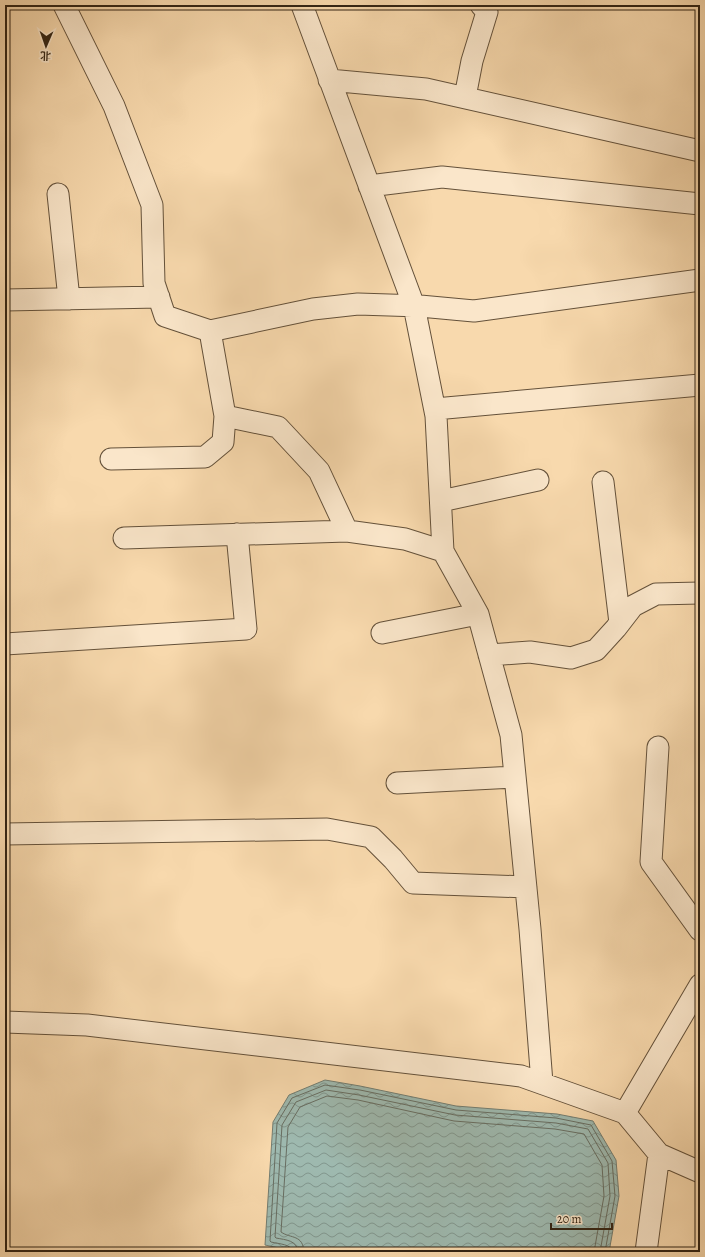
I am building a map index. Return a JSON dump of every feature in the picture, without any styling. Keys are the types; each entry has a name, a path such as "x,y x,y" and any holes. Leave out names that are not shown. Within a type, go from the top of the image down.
{"street":[{"path":"64,5 114,106 152,205 154,283 165,316 210,331 313,309 358,304 414,306 474,311 700,280"},
{"path":"302,5 414,306 436,416 443,551 478,614 510,735 526,888 542,1083"},
{"path":"464,97 472,61 487,12 481,5"},
{"path":"329,80 426,88 700,150"},
{"path":"369,186 442,177 700,204"},
{"path":"58,194 69,299"},
{"path":"5,300 159,297"},
{"path":"111,459 205,457 223,442 225,416 210,331"},
{"path":"435,409 700,385"},
{"path":"225,416 278,427 320,471 347,531"},
{"path":"441,501 538,480"},
{"path":"603,482 620,623"},
{"path":"124,538 347,531 405,539 443,551"},
{"path":"5,644 246,630 237,534"},
{"path":"489,654 530,652 571,658 596,650 633,606 656,594 700,593"},
{"path":"382,633 478,614"},
{"path":"658,747 651,862 700,930"},
{"path":"397,783 515,777"},
{"path":"5,834 327,829 371,837 413,882 526,888"},
{"path":"625,1113 700,984"},
{"path":"5,1022 87,1025 521,1076 625,1113 659,1154 700,1172"},
{"path":"646,1252 659,1154"}],"water":[{"path":"325,1080 456,1106 557,1114 593,1121 616,1160 619,1196 609,1252 298,1252 265,1245 273,1122 289,1095"}]}
